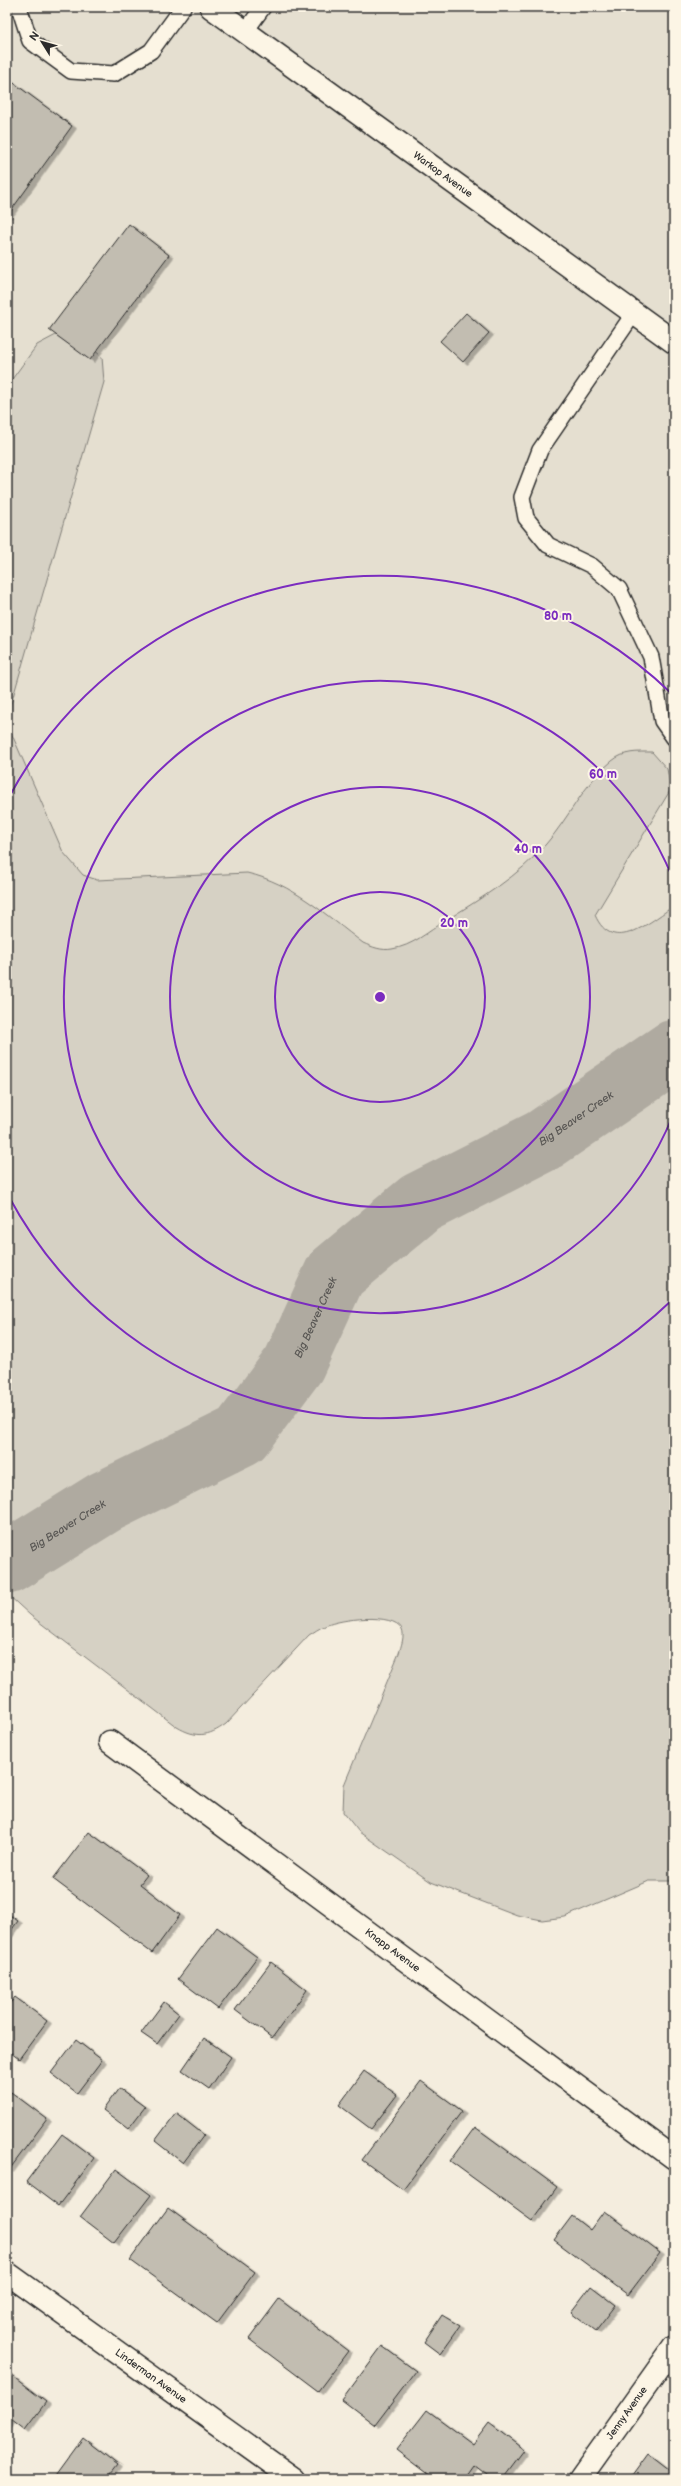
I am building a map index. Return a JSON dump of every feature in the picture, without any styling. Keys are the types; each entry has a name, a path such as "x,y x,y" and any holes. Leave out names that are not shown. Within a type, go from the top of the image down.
{"street":[{"name":"Warkop Avenue","path":"211,7 674,342"},
{"name":"Knapp Avenue","path":"110,1742 674,2158"},
{"name":"Linderman Avenue","path":"7,2273 294,2479"},
{"name":"Jenny Avenue","path":"580,2479 674,2347"}],"lane":[{"path":"19,7 30,41 71,71 114,74 151,51 183,7"},
{"path":"245,32 263,7"},
{"path":"634,313 540,450 522,497 526,518 548,545 592,566 619,589 651,657 662,721 674,738"}],"shaded area":[{"path":"7,7 674,7 674,916 7,1401 7,332 10,329 7,327"},
{"path":"56,335 78,335 102,357 104,382 11,704 10,730 63,852 83,875 97,880 247,873 279,884 294,892 322,911 363,943 381,949 392,949 406,945 420,938 485,895 523,867 546,844 593,780 612,761 621,755 652,752 667,769 671,789 595,915 603,927 611,933 621,934 632,932 643,927 674,906 674,1881 649,1881 565,1917 542,1920 517,1915 431,1882 359,1832 343,1812 344,1785 399,1653 403,1635 402,1629 397,1624 388,1620 366,1618 354,1619 332,1623 319,1629 309,1635 226,1724 208,1734 196,1734 184,1731 177,1727 30,1615 7,1594 7,386 37,345"}],"building":[{"path":"7,78 72,126 7,216"},
{"path":"129,224 169,255 90,360 49,330"},
{"path":"466,313 489,333 463,362 440,341"},
{"path":"89,1832 147,1875 140,1884 180,1915 152,1953 53,1879"},
{"path":"7,1913 18,1921 7,1936"},
{"path":"217,1927 257,1957 218,2009 178,1979"},
{"path":"271,1962 307,1990 272,2038 235,2010"},
{"path":"15,1997 47,2021 19,2059 7,2050 7,2007"},
{"path":"164,2002 179,2014 157,2044 141,2033"},
{"path":"204,2038 231,2057 209,2089 182,2070"},
{"path":"76,2040 102,2060 77,2093 51,2073"},
{"path":"364,2071 397,2095 371,2129 339,2105"},
{"path":"421,2081 462,2111 403,2190 362,2160"},
{"path":"119,2088 145,2107 128,2129 103,2110"},
{"path":"11,2092 47,2119 9,2170 7,2098"},
{"path":"176,2113 204,2135 183,2163 155,2141"},
{"path":"475,2127 557,2187 532,2221 450,2161"},
{"path":"62,2134 94,2158 58,2206 26,2182"},
{"path":"116,2169 151,2195 114,2243 80,2217"},
{"path":"168,2208 255,2272 217,2323 130,2260"},
{"path":"604,2211 660,2253 628,2295 554,2240 572,2216 590,2230"},
{"path":"591,2286 616,2305 596,2331 571,2312"},
{"path":"279,2299 348,2351 318,2391 249,2339"},
{"path":"442,2315 460,2326 440,2354 424,2342"},
{"path":"382,2346 416,2371 375,2425 342,2400"},
{"path":"7,2372 46,2402 25,2430 11,2419 7,2425"},
{"path":"427,2410 473,2444 489,2423 524,2450 502,2479 491,2479 473,2465 463,2479 434,2479 396,2450"},
{"path":"83,2438 118,2465 107,2479 53,2479"},
{"path":"648,2453 674,2473 674,2479 629,2479"}],"waterway":[{"name":"Big Beaver Creek","path":"7,1563 105,1502 241,1435 294,1364 335,1274 420,1203 544,1140 674,1051"}]}
